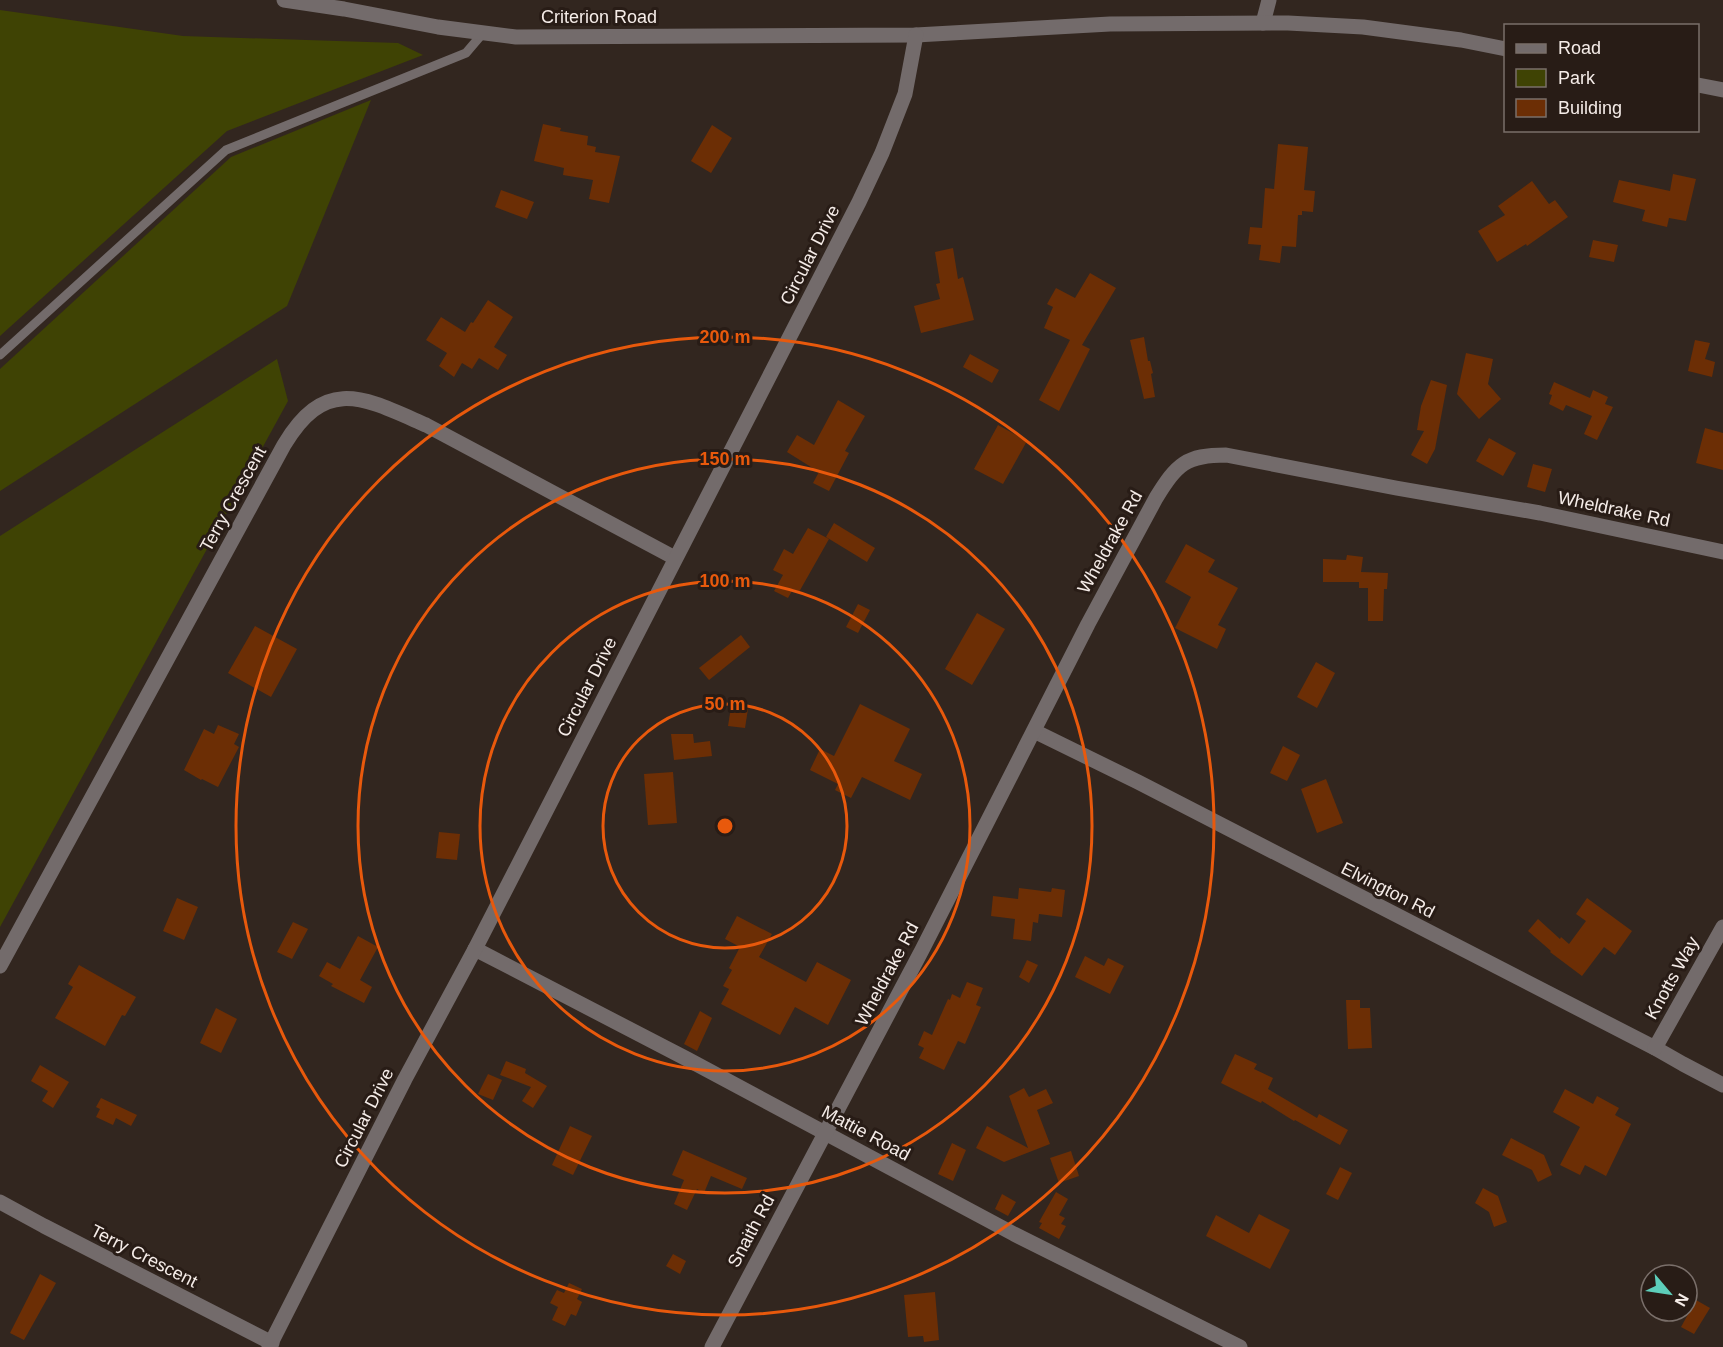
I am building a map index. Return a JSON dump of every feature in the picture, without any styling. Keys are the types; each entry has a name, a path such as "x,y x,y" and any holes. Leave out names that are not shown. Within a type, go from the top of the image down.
{"street":[{"name":"Criterion Road","path":"284,0 438,27 516,37 916,35 1110,24 1288,23 1363,27 1461,40 1504,49"},
{"path":"1263,23 1269,0"},
{"name":"Circular Drive","path":"271,1345 405,1079 475,949 859,202 882,153 905,94 916,35"},
{"path":"1699,85 1723,90"},
{"name":"Terry Crescent","path":"0,966 284,446 304,417 323,403 351,398 387,408 426,426 675,558"},
{"name":"Wheldrake Rd","path":"825,1133 922,950 1088,624 1156,498 1167,480 1189,459 1226,455 1540,513 1723,552"},
{"name":"Elvington Rd","path":"1034,731 1138,782 1723,1085"},
{"name":"Knotts Way","path":"1655,1048 1723,927"},
{"name":"Mattie Road","path":"475,949 687,1059 1014,1234 1240,1347"},
{"name":"Snaith Rd","path":"712,1347 825,1133"},
{"name":"Terry Crescent","path":"0,1202 271,1345"}],"lane":[{"path":"0,355 226,150 466,53 483,33"}],"green space":[{"path":"0,10 183,36 398,43 423,55 227,131 0,336"},
{"path":"371,100 287,306 0,491 0,369 231,157"},
{"path":"277,359 288,401 0,927 0,536"}],"building":[{"path":"543,124 561,128 560,131 588,136 587,145 596,147 595,152 620,156 609,203 589,199 593,180 563,175 564,168 534,161"},
{"path":"712,125 732,138 711,173 691,161"},
{"path":"1278,144 1308,147 1304,190 1315,191 1313,212 1302,211 1302,215 1298,215 1296,247 1282,246 1280,263 1259,260 1261,245 1248,244 1250,227 1262,228 1265,188 1274,189"},
{"path":"1673,174 1696,179 1686,221 1669,218 1667,227 1642,221 1645,210 1613,202 1619,180 1670,191"},
{"path":"1532,181 1549,204 1555,200 1568,217 1527,246 1526,244 1497,262 1478,231 1505,215 1498,206"},
{"path":"501,190 534,202 527,219 495,207"},
{"path":"1593,240 1618,245 1614,262 1589,257"},
{"path":"953,248 958,279 963,277 974,320 921,333 914,306 940,299 936,284 940,283 935,252"},
{"path":"1090,273 1116,288 1082,345 1090,349 1059,411 1039,400 1070,340 1044,328 1053,307 1047,304 1056,288 1075,298"},
{"path":"488,300 513,317 494,347 507,355 498,370 479,358 472,369 462,363 454,377 439,366 447,353 426,340 441,317 465,332"},
{"path":"1144,337 1148,361 1150,361 1153,373 1151,374 1155,397 1144,399 1130,340"},
{"path":"1695,340 1710,343 1705,359 1715,362 1712,377 1688,371"},
{"path":"1466,353 1493,359 1488,384 1501,399 1479,419 1457,394"},
{"path":"970,354 999,370 992,383 963,367"},
{"path":"1431,380 1447,385 1435,449 1427,464 1411,455 1424,431 1417,430 1421,406"},
{"path":"1554,382 1590,398 1593,390 1608,397 1605,404 1613,407 1597,440 1584,434 1592,416 1566,405 1563,411 1549,404 1552,395 1549,394"},
{"path":"838,400 865,416 845,451 849,453 829,491 813,483 819,472 787,452 797,435 814,445"},
{"path":"998,425 1027,441 1003,484 974,469"},
{"path":"1705,428 1723,433 1723,470 1696,463"},
{"path":"1489,438 1516,453 1503,476 1476,461"},
{"path":"1533,464 1552,469 1545,492 1527,487"},
{"path":"834,523 875,548 867,562 826,537"},
{"path":"808,528 829,539 799,592 793,589 788,598 774,591 783,575 773,570 784,549 793,554"},
{"path":"1186,544 1215,560 1208,572 1238,588 1218,625 1226,629 1217,649 1175,628 1191,597 1165,582"},
{"path":"1347,555 1363,557 1361,572 1388,573 1387,589 1384,589 1383,621 1368,621 1368,588 1359,588 1359,582 1323,582 1323,559 1346,560"},
{"path":"858,604 870,610 858,633 846,627"},
{"path":"977,613 1005,629 972,685 945,669"},
{"path":"255,626 297,649 271,697 228,673"},
{"path":"741,635 750,647 709,680 699,668"},
{"path":"1316,662 1335,673 1317,708 1297,697"},
{"path":"860,704 910,729 894,761 922,774 910,800 862,777 851,798 835,790 838,784 810,770 820,749 834,756"},
{"path":"731,707 748,709 745,728 728,726"},
{"path":"218,725 239,734 234,744 239,747 218,787 184,770 204,729 214,734"},
{"path":"671,734 693,734 694,743 710,741 712,756 674,760"},
{"path":"1283,746 1300,755 1287,781 1270,773"},
{"path":"673,772 677,823 648,825 644,774"},
{"path":"1326,779 1343,823 1317,833 1301,789"},
{"path":"439,832 460,834 457,860 436,858"},
{"path":"1019,888 1051,892 1052,888 1065,890 1062,917 1039,914 1038,923 1033,922 1031,941 1013,939 1015,919 991,916 993,896 1018,899"},
{"path":"177,898 198,907 184,940 163,931"},
{"path":"1587,898 1632,931 1615,955 1604,947 1582,976 1550,952 1528,931 1538,919 1569,944 1586,921 1576,914"},
{"path":"737,916 772,934 759,957 806,982 817,962 851,980 828,1025 795,1007 780,1035 721,1004 729,989 723,986 732,970 729,968 740,947 725,939"},
{"path":"293,922 308,929 292,959 277,952"},
{"path":"358,936 378,947 360,980 372,987 364,1003 331,986 333,984 319,976 327,962 340,969"},
{"path":"1085,956 1104,966 1108,958 1124,966 1110,994 1075,977"},
{"path":"1027,960 1038,965 1029,983 1019,977"},
{"path":"79,965 136,997 125,1016 122,1015 105,1046 55,1018 73,987 68,984"},
{"path":"967,982 983,988 976,1005 981,1007 965,1044 958,1041 944,1070 919,1058 924,1048 918,1045 924,1031 932,1035 948,999 950,1000 952,994 960,998"},
{"path":"1346,1000 1360,1000 1360,1008 1370,1008 1372,1048 1348,1049"},
{"path":"216,1008 237,1019 221,1053 200,1043"},
{"path":"700,1011 712,1018 697,1051 684,1044"},
{"path":"1235,1054 1257,1064 1254,1069 1273,1078 1268,1089 1317,1118 1319,1114 1348,1130 1340,1145 1262,1101 1261,1103 1221,1083"},
{"path":"506,1061 526,1069 525,1073 547,1086 533,1108 522,1101 531,1087 500,1075"},
{"path":"40,1065 69,1082 53,1108 42,1101 48,1091 31,1081"},
{"path":"488,1074 502,1080 493,1100 478,1094"},
{"path":"1024,1088 1029,1097 1046,1089 1053,1103 1037,1110 1050,1144 1004,1162 976,1148 987,1126 1028,1148 1009,1096"},
{"path":"1565,1089 1593,1104 1597,1096 1619,1108 1615,1115 1631,1124 1606,1176 1585,1165 1580,1175 1560,1165 1580,1127 1553,1112"},
{"path":"101,1098 137,1115 131,1126 116,1118 113,1125 96,1117 100,1109 96,1107"},
{"path":"570,1126 592,1136 573,1175 552,1165"},
{"path":"1511,1138 1544,1155 1552,1175 1538,1182 1532,1170 1502,1155"},
{"path":"952,1143 966,1150 953,1181 938,1174"},
{"path":"683,1150 747,1178 742,1189 711,1176 704,1193 697,1189 687,1210 674,1204 684,1180 672,1175"},
{"path":"1071,1151 1079,1176 1059,1183 1050,1158"},
{"path":"1340,1167 1352,1173 1338,1200 1326,1194"},
{"path":"1483,1188 1498,1196 1507,1222 1494,1227 1489,1212 1475,1203"},
{"path":"1056,1192 1068,1199 1059,1215 1065,1218 1061,1224 1066,1226 1059,1239 1039,1228 1042,1223 1039,1222"},
{"path":"1002,1194 1016,1202 1008,1216 995,1209"},
{"path":"1259,1214 1290,1230 1270,1269 1206,1236 1216,1215 1249,1233"},
{"path":"673,1254 686,1261 680,1274 666,1266"},
{"path":"40,1274 56,1283 24,1340 10,1333"},
{"path":"569,1283 582,1289 577,1299 582,1302 576,1316 571,1314 565,1326 552,1320 558,1307 550,1303 557,1290 564,1293"},
{"path":"935,1292 939,1340 924,1342 923,1336 908,1337 904,1295"},
{"path":"1699,1302 1710,1308 1694,1334 1681,1327 1683,1323 1699,1323"}]}
